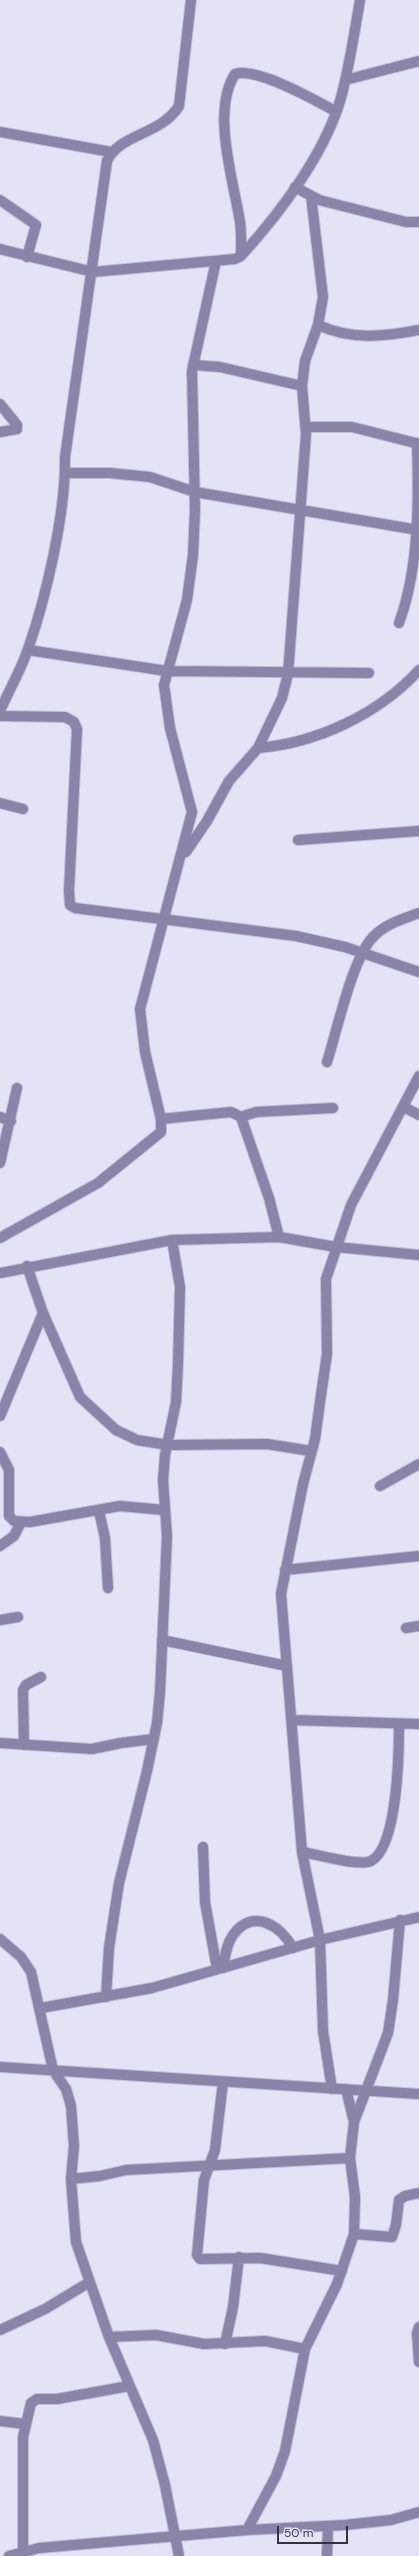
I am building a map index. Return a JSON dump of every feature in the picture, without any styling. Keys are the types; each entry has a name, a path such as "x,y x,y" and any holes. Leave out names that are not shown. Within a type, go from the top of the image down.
{"street":[{"path":"0,711 28,650 48,576 65,473 65,458 93,272 105,179 111,152 120,145 161,126 172,117 179,106 191,0"},
{"path":"0,249 93,272 216,261 241,256 295,187 323,140 335,111 345,80 360,0"},
{"path":"345,80 419,61"},
{"path":"241,256 240,217 225,130 225,101 235,74 240,72 268,80 297,91 335,111"},
{"path":"0,132 111,152"},
{"path":"295,187 319,200 406,222 419,222"},
{"path":"182,858 207,821 229,781 258,748 282,698 288,674 294,569 301,511 306,427 302,386 305,361 318,325 324,297 311,196"},
{"path":"0,200 36,226 26,256"},
{"path":"0,1238 98,1183 157,1137 161,1132 161,1119 144,1052 140,1009 164,918 182,858 192,812 165,702 164,685 187,600 193,555 195,492 193,365 216,261"},
{"path":"318,325 336,333 369,336 389,336 419,330"},
{"path":"193,365 220,367 302,386"},
{"path":"0,404 17,425 16,430 11,432 0,432"},
{"path":"306,427 352,427 418,444 418,530 413,579 408,604 399,623"},
{"path":"65,473 110,473 150,477 195,492 418,530"},
{"path":"28,650 167,671 288,674 369,673"},
{"path":"258,748 296,743 381,705 419,670"},
{"path":"0,716 65,717 74,722 77,729 70,904 83,910 164,918 296,936 361,952 419,972"},
{"path":"0,803 23,809"},
{"path":"298,840 419,831"},
{"path":"327,1062 361,952 374,936 385,927 419,913"},
{"path":"332,2089 323,2031 320,1940 302,1852 281,1594 311,1451 327,1354 326,1279 351,1205 419,1076"},
{"path":"0,1163 11,1121 17,1088"},
{"path":"404,1107 419,1114"},
{"path":"241,1117 256,1112 333,1108"},
{"path":"161,1119 232,1112 241,1117 269,1198 279,1237"},
{"path":"0,1117 11,1121"},
{"path":"0,1272 172,1240 279,1237 336,1247 419,1255"},
{"path":"106,1997 109,1948 119,1883 154,1739 160,1692 167,1536 163,1480 165,1455 176,1402 180,1287 172,1240"},
{"path":"27,1266 43,1313 80,1397 116,1430 136,1440 168,1445 267,1444 311,1451"},
{"path":"0,1416 43,1313"},
{"path":"0,1452 9,1470 9,1516 14,1521 21,1522 120,1506 164,1510"},
{"path":"380,1486 419,1464"},
{"path":"99,1510 105,1538 108,1588"},
{"path":"0,1546 14,1536 21,1522"},
{"path":"285,1570 419,1556"},
{"path":"0,1620 18,1617"},
{"path":"406,1628 419,1626"},
{"path":"162,1640 287,1666"},
{"path":"24,1744 23,1690 26,1685 41,1677"},
{"path":"292,1720 419,1724"},
{"path":"302,1852 360,1862 371,1861 383,1846 391,1820 396,1792 399,1724"},
{"path":"0,1743 92,1749 120,1743 154,1739"},
{"path":"203,1847 205,1902 220,1968"},
{"path":"41,2008 106,1997 220,1968 320,1940 400,1920 419,1917"},
{"path":"247,2530 276,2476 285,2451 305,2349 342,2271 354,2234 355,2197 350,2158 354,2122 369,2089 388,2033 393,2000 400,1920"},
{"path":"220,1968 228,1944 234,1934 252,1922 264,1921 275,1926 286,1934 293,1948"},
{"path":"0,1939 21,1957 30,1972 41,2008 54,2070 66,2089 71,2106 74,2146 70,2180 76,2242 88,2283 129,2386 153,2440 179,2556"},
{"path":"0,2068 54,2070 332,2089 369,2089 419,2094"},
{"path":"223,2082 215,2150 211,2165 204,2180 197,2255 200,2259 239,2257 260,2258 342,2271"},
{"path":"346,2088 354,2122"},
{"path":"70,2180 100,2176 126,2170 350,2158"},
{"path":"354,2234 392,2237 396,2225 399,2200 405,2196 419,2193"},
{"path":"225,2344 233,2307 239,2257"},
{"path":"0,2330 46,2309 88,2283"},
{"path":"419,2327 417,2333 419,2362"},
{"path":"109,2337 156,2335 204,2344 265,2341 305,2349"},
{"path":"23,2554 25,2424 31,2403 37,2399 57,2399 129,2386"},
{"path":"0,2421 25,2424"},
{"path":"9,2556 23,2554 39,2548 176,2538 247,2530 328,2526 391,2520 419,2512"},
{"path":"327,2556 328,2526"}]}
